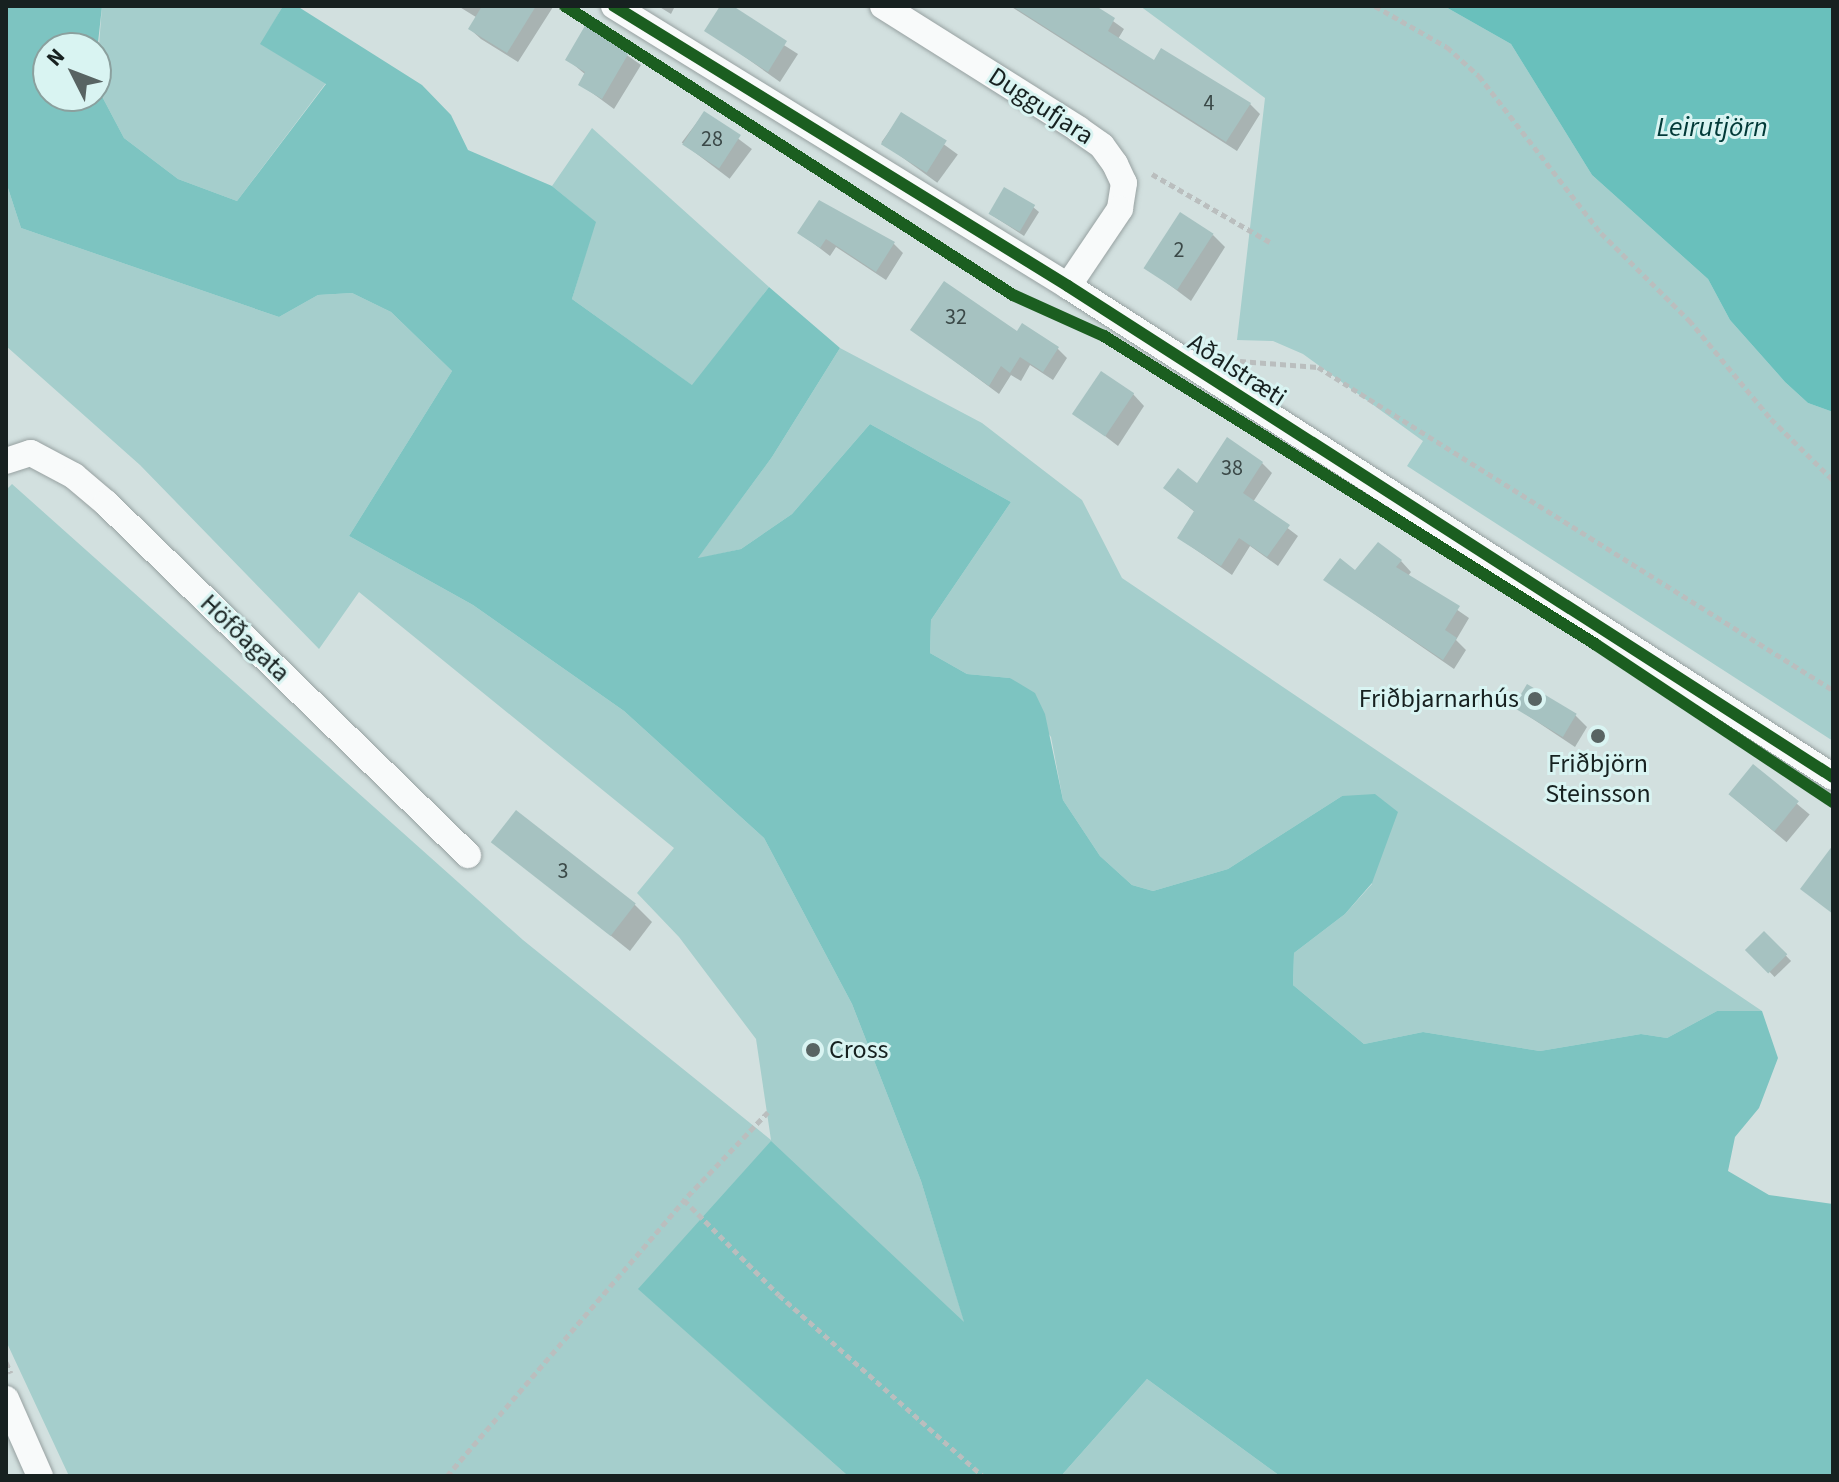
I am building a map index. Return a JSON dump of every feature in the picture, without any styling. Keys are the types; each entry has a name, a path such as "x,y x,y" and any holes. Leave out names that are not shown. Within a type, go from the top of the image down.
{"street":[{"name":"Aðalstræti","path":"614,6 1068,286 1833,777"},
{"name":"Duggufjara","path":"883,6 1102,146 1124,183 1120,209 1068,286"},
{"name":"Höfðagata","path":"6,461 31,453 74,476 106,503 468,855"},
{"path":"6,1399 40,1476"}],"path":[{"path":"1375,6 1447,47 1479,76 1601,233 1689,320 1771,419 1833,480"},
{"path":"1102,146 1270,242"},
{"path":"1224,353 1239,361 1318,367 1833,690"},
{"path":"447,1476 684,1200 768,1112"},
{"path":"684,1200 779,1295 983,1476"}],"shaded area":[{"path":"6,6 102,6 99,32 32,32 32,112 110,112 124,138 178,179 237,201 326,84 260,44 283,6 297,6 422,85 451,115 468,150 552,186 596,222 572,299 692,385 769,287 840,348 772,457 698,558 741,549 792,514 870,424 1011,502 931,620 930,653 967,674 1010,678 1035,693 1045,714 1063,800 1100,856 1132,885 1153,891 1228,869 1342,796 1375,794 1398,812 1372,883 1345,914 1294,953 1293,985 1364,1044 1423,1032 1540,1051 1641,1034 1667,1038 1717,1011 1762,1011 1778,1058 1759,1108 1735,1137 1728,1171 1769,1195 1833,1204 1833,1476 1280,1476 1147,1379 1061,1476 848,1476 638,1289 771,1141 964,1322 921,1181 852,1004 764,838 624,711 473,605 349,536 452,371 391,312 352,293 318,295 279,317 21,228 6,182"},
{"path":"102,6 283,6 261,44 326,83 237,201 178,179 124,138 110,112 112,32 100,32"},
{"path":"1140,6 1444,6 1511,44 1592,175 1708,279 1730,320 1785,382 1808,403 1833,412 1833,741 1407,466 1423,441 1303,354 1273,341 1237,340 1265,98"},
{"path":"592,128 769,287 693,386 572,299 595,222 552,186"},
{"path":"6,182 21,228 279,317 318,295 352,293 391,312 452,371 349,536 473,605 624,711 764,838 852,1004 921,1181 965,1324 639,1289 848,1476 69,1476 6,1341 6,490 12,484 523,940 771,1140 756,1039 679,937 637,893 674,848 359,592 319,649 140,465 6,346"},
{"path":"840,348 982,423 1082,500 1122,578 1762,1011 1717,1011 1667,1038 1641,1034 1540,1051 1423,1032 1364,1044 1293,985 1294,953 1345,914 1372,884 1342,796 1228,869 1153,891 1132,885 1100,856 1063,800 1051,737 1010,678 967,674 930,653 931,620 1011,502 870,424 792,514 741,549 697,559 772,457"},
{"path":"1147,1379 1280,1476 1061,1476"}],"water":[{"name":"Leirutjörn","path":"1444,6 1833,6 1833,412 1808,403 1785,382 1730,320 1708,279 1592,175 1511,44"}],"building":[{"path":"482,6 536,6 507,53 468,29"},
{"path":"720,6 733,6 787,41 768,72 704,31"},
{"path":"1012,6 1096,6 1115,18 1108,31 1154,60 1161,48 1251,103 1226,142"},
{"path":"586,24 630,51 602,99 578,85 585,72 565,60"},
{"path":"704,111 741,135 719,169 682,145"},
{"path":"901,112 947,141 927,173 881,144"},
{"path":"1004,187 1035,205 1020,232 988,214"},
{"path":"819,200 895,242 876,272 826,239 820,248 797,233"},
{"path":"1180,212 1214,234 1177,290 1144,268"},
{"path":"944,281 1017,331 1022,323 1059,347 1043,372 1020,357 1010,373 1001,366 989,386 910,330"},
{"path":"1101,371 1134,393 1105,436 1072,414"},
{"path":"1227,437 1263,462 1243,493 1290,525 1267,557 1239,538 1221,566 1177,538 1194,511 1163,488 1178,468 1197,483"},
{"path":"1378,542 1402,560 1396,567 1460,606 1445,630 1457,638 1443,660 1323,580 1340,558 1355,570"},
{"name":"Friðbjarnarhús","path":"1527,684 1577,714 1563,737 1513,707"},
{"path":"1753,764 1799,801 1774,831 1728,794"},
{"path":"516,810 636,904 611,936 491,842"},
{"path":"1833,845 1833,914 1800,889"},
{"path":"1764,931 1787,954 1768,973 1745,950"}],"cycle path":[{"path":"565,6 1013,295 1104,336 1595,644 1833,802"},
{"path":"614,6 1068,286 1833,777"}],"place":[{"name":"Friðbjarnarhús","path":"1535,699"},
{"name":"Friðbjörn Steinsson","path":"1598,736"},
{"name":"Cross","path":"813,1050"}]}
